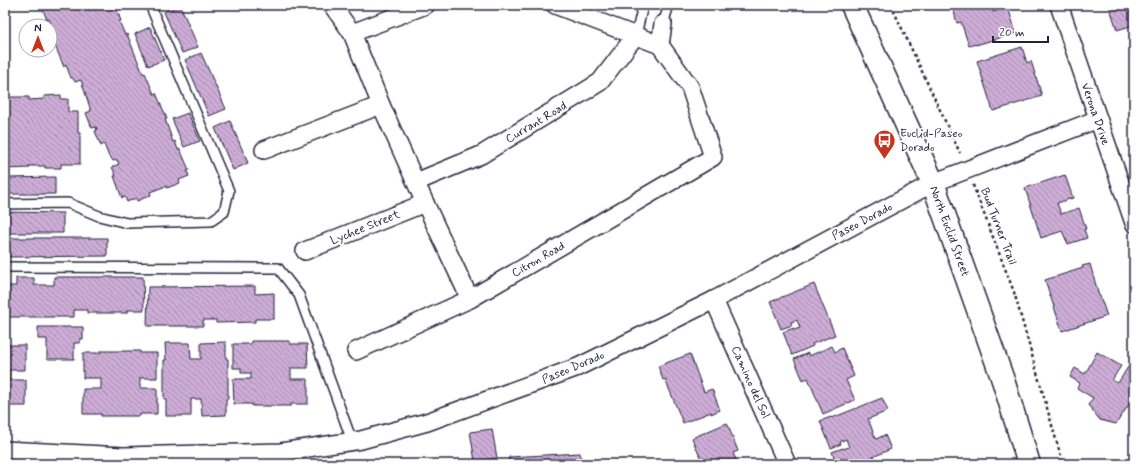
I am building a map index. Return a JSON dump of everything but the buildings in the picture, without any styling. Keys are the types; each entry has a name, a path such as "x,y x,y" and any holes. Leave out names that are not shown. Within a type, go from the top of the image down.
{"main road":[{"name":"North Euclid Street","path":"852,5 933,184 1003,380 1029,464"}],"street":[{"path":"332,5 352,33 381,105 470,299"},
{"path":"352,33 426,5"},
{"path":"556,5 660,44 663,24"},
{"name":"Verona Drive","path":"1059,5 1134,223"},
{"name":"Currant Road","path":"416,182 481,155 600,82 636,35"},
{"name":"Citron Road","path":"356,350 470,299 713,157 690,87 660,44"},
{"path":"264,150 381,105"},
{"name":"Paseo Dorado","path":"5,450 124,456 281,452 352,441 427,422 578,367 714,300 933,184 967,169 1098,119"},
{"name":"Lychee Street","path":"305,251 425,203"},
{"name":"Camino del Sol","path":"714,300 787,464"}],"lane":[{"path":"5,204 68,203 99,216 127,223 211,221 224,212 229,191 150,5"},
{"path":"636,35 643,5"},
{"path":"663,24 669,5"},
{"path":"5,267 278,268 299,295 352,441"}],"path":[{"name":"Bud Turner Trail","path":"891,5 967,169 1014,292 1063,464"}],"place":[{"name":"Euclid-Paseo Dorado","path":"885,160"}]}
